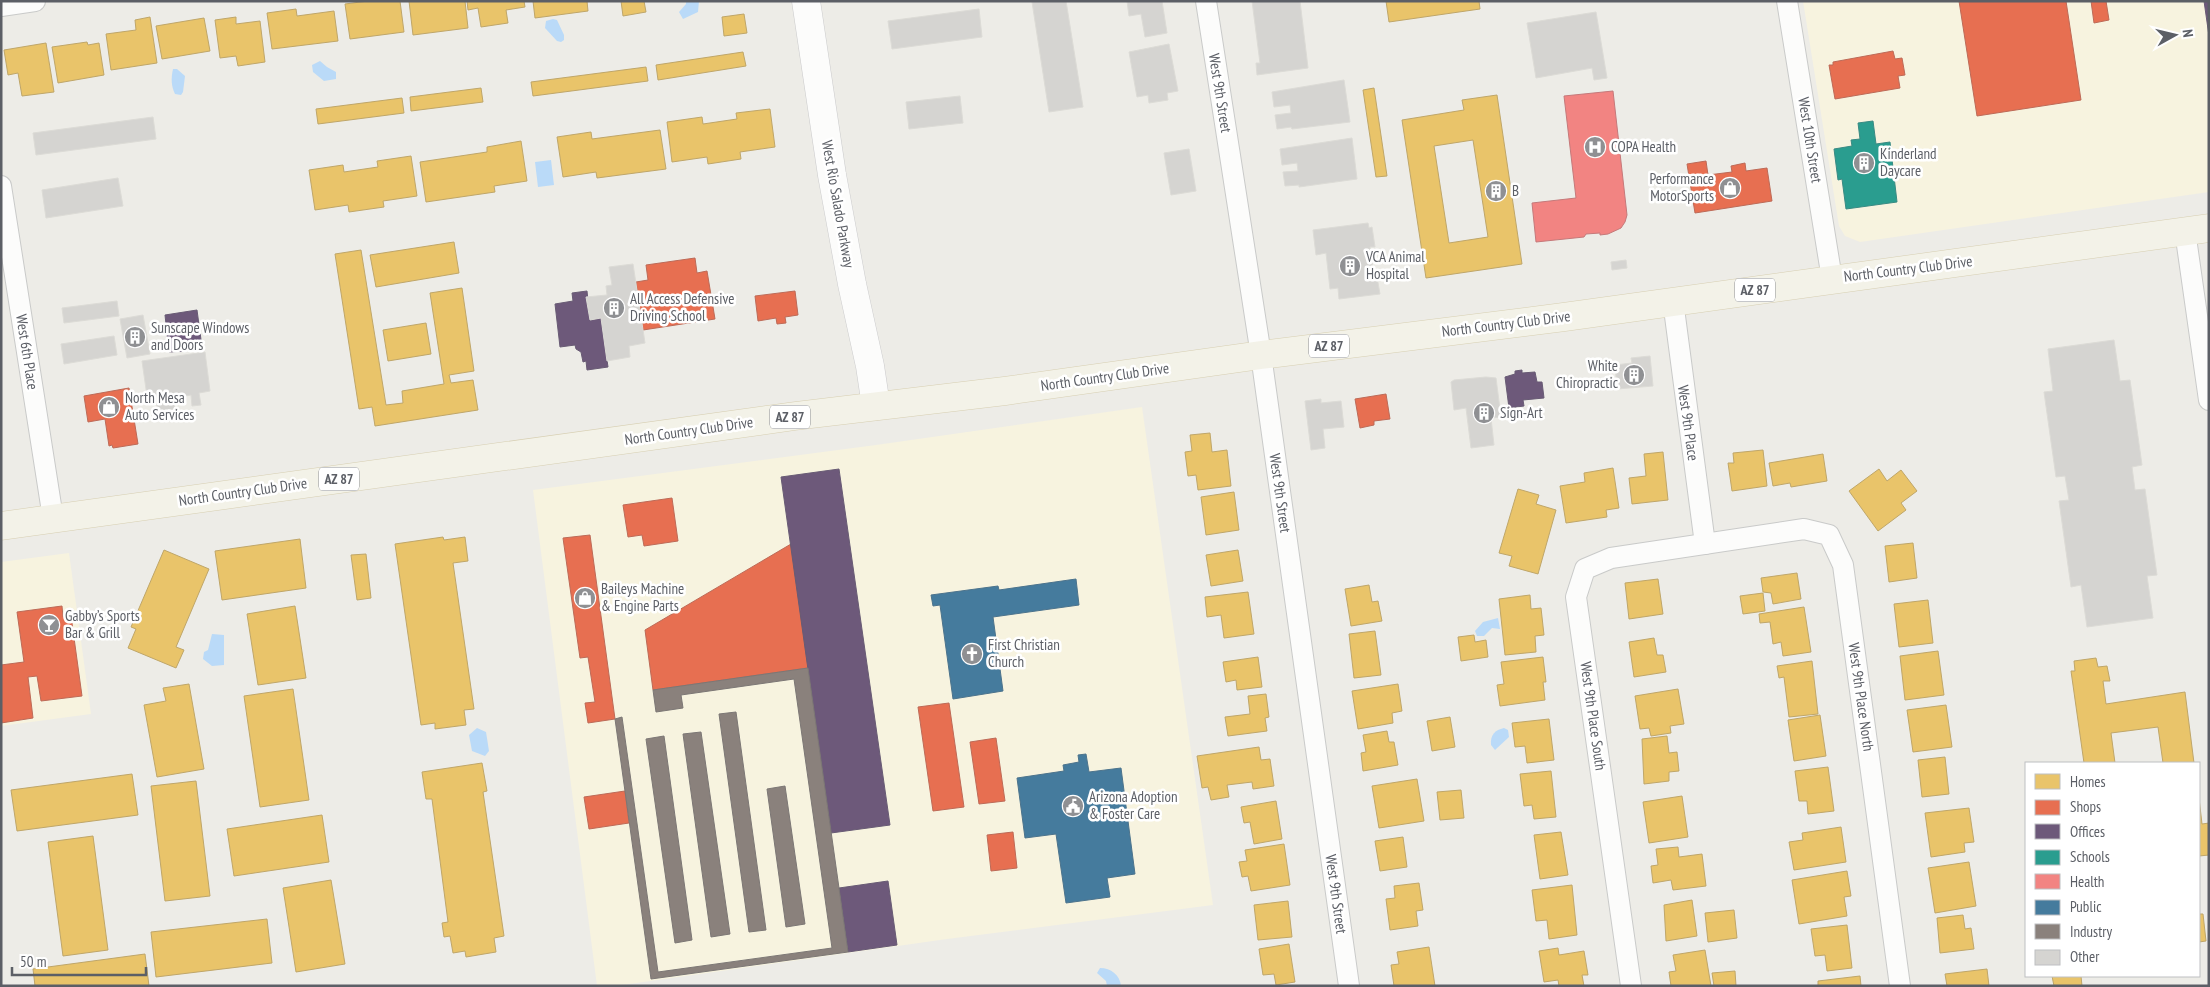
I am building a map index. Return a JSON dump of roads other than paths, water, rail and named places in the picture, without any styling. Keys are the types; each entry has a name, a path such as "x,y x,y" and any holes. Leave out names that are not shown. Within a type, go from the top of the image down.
{"main road":[{"name":"West Rio Salado Parkway","path":"806,1 832,175 852,284 870,366 876,406"},
{"name":"North Country Club Drive","path":"1,526 876,406 1005,391 2197,230"}],"street":[{"path":"1,6 36,1"},
{"name":"West 9th Street","path":"1206,1 1262,355 1349,986"},
{"name":"West 10th Street","path":"1787,1 1832,279"},
{"name":"West 6th Place","path":"1,186 53,518"},
{"path":"2197,230 2209,400"},
{"name":"West 9th Place","path":"1673,301 1705,544"},
{"name":"West 9th Place North","path":"1705,544 1804,529 1829,535 1843,565 1900,986"},
{"name":"West 9th Place South","path":"1631,986 1576,597 1585,569 1611,558 1705,544"}],"water":[{"path":"686,1 699,1 698,12 683,19 679,12 686,4"},
{"path":"557,20 564,35 564,40 561,42 557,41 545,28 546,21"},
{"path":"320,61 336,72 336,79 324,81 313,72 312,65"},
{"path":"173,69 177,69 185,76 181,95 175,94 173,88"},
{"path":"551,160 554,185 538,187 535,162"},
{"path":"1498,618 1500,629 1492,628 1484,636 1477,636 1475,631 1483,622"},
{"path":"212,634 224,635 224,665 212,666 203,659 204,652 208,650"},
{"path":"477,728 486,732 489,751 485,756 472,751 469,735"},
{"path":"1504,728 1508,730 1509,737 1495,750 1491,745 1492,736 1498,730"},
{"path":"1100,968 1108,969 1114,973 1119,979 1121,986 1107,986 1106,981 1097,973"}],"place":[{"name":"COPA Health","path":"1595,147"},
{"name":"Kinderland Daycare","path":"1864,163"},
{"name":"Performance MotorSports","path":"1730,188"},
{"name":"B","path":"1496,191"},
{"name":"VCA Animal Hospital","path":"1350,266"},
{"name":"All Access Defensive Driving School","path":"614,308"},
{"name":"Sunscape Windows and Doors","path":"135,337"},
{"name":"White Chiropractic","path":"1634,375"},
{"name":"North Mesa Auto Services","path":"109,407"},
{"name":"Sign-Art","path":"1484,413"},
{"name":"Baileys Machine & Engine Parts","path":"585,598"},
{"name":"Gabby’s Sports Bar & Grill","path":"49,625"},
{"name":"First Christian Church","path":"972,654"},
{"name":"Arizona Adoption & Foster Care","path":"1073,806"}]}
